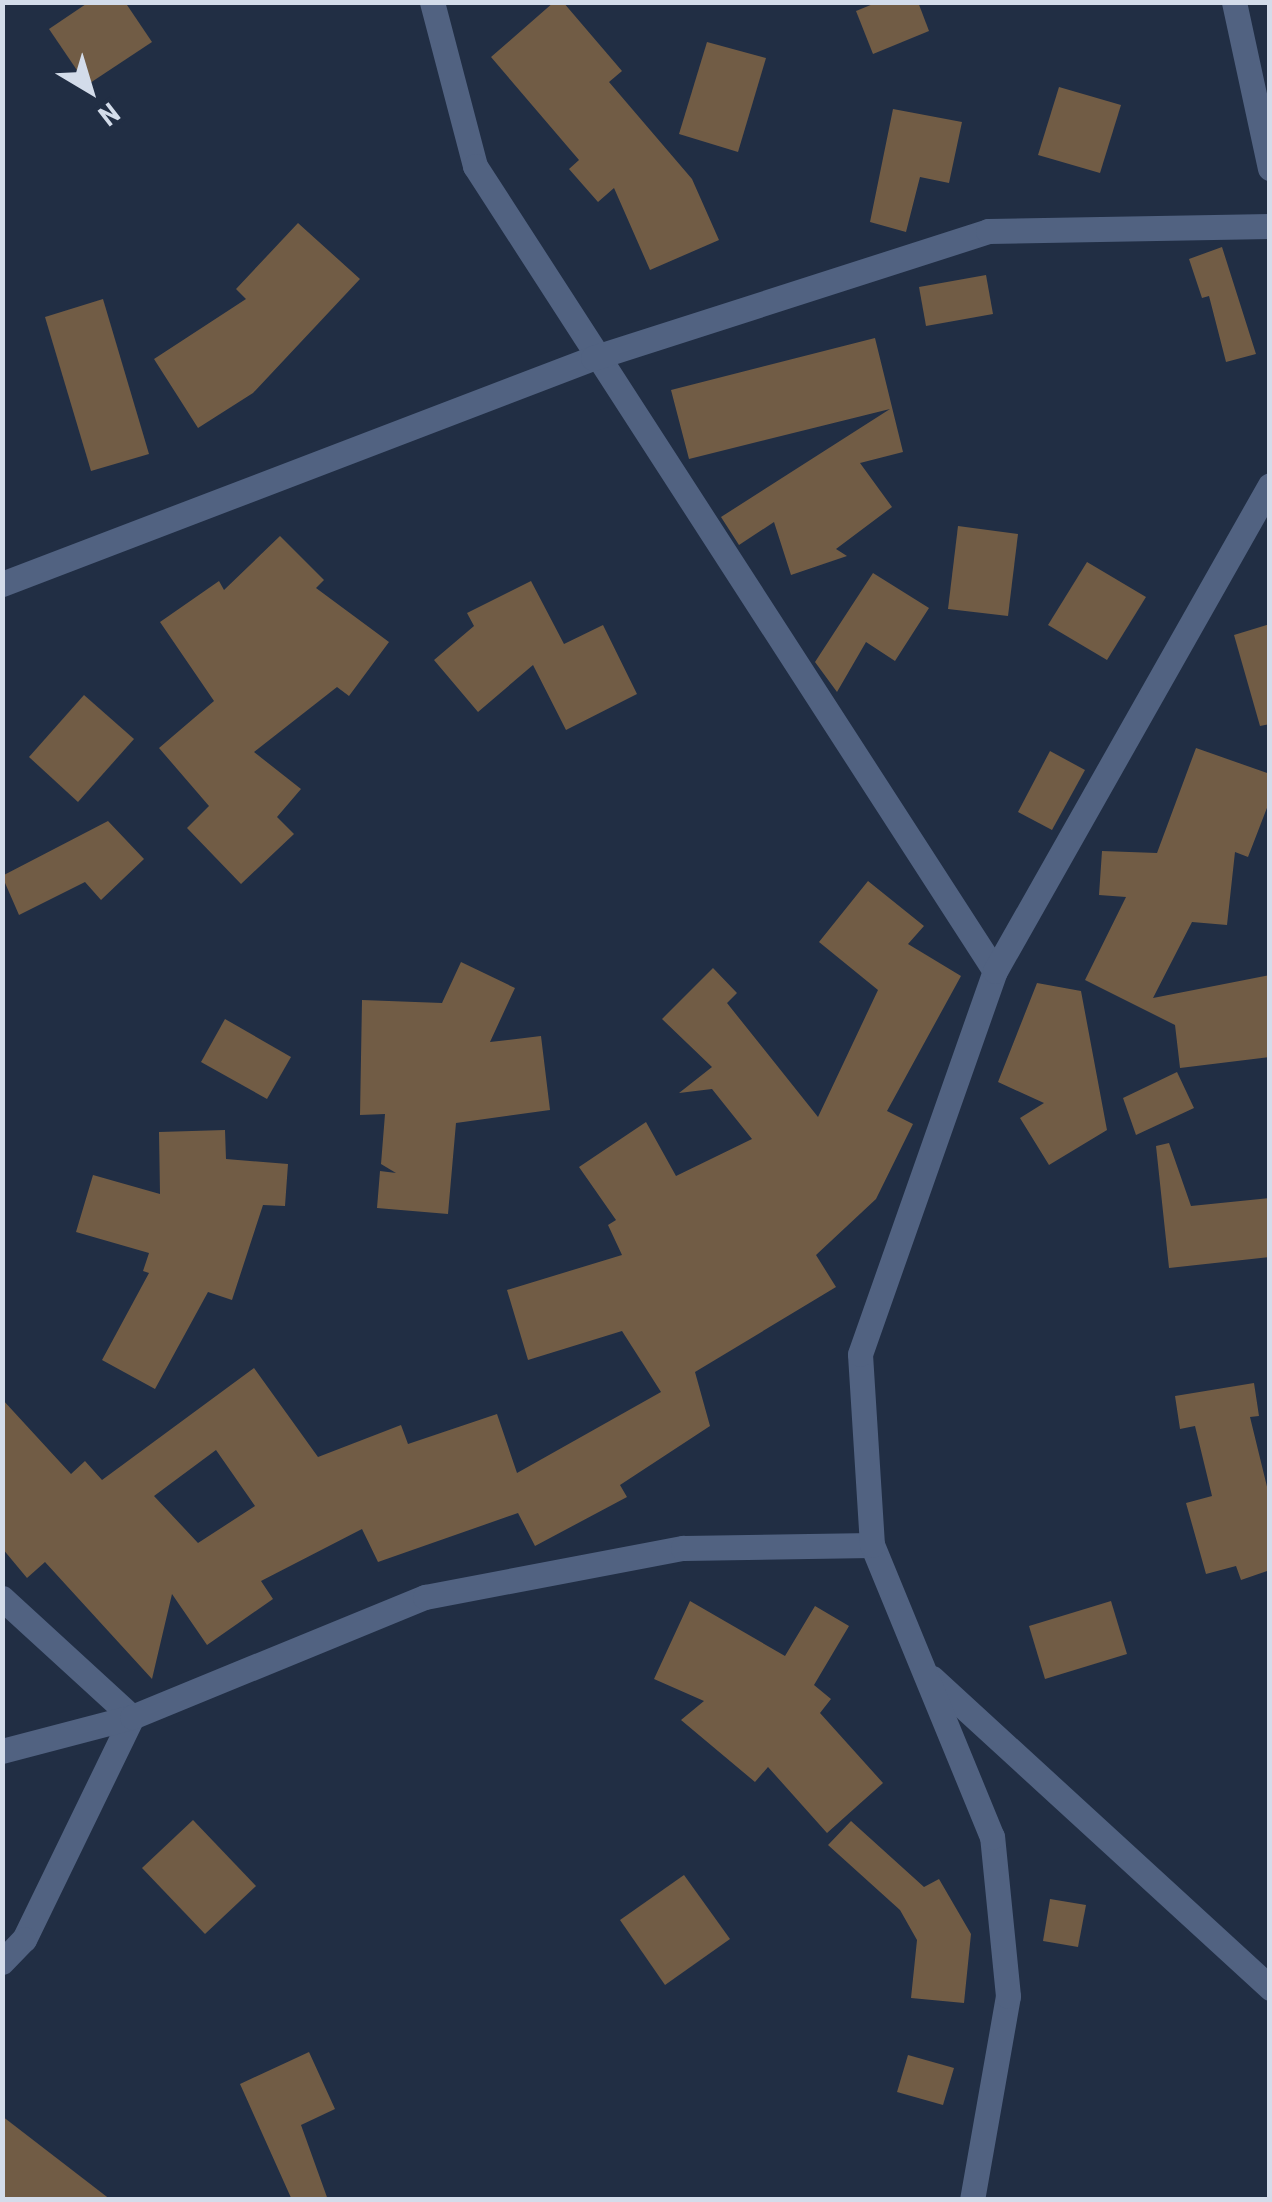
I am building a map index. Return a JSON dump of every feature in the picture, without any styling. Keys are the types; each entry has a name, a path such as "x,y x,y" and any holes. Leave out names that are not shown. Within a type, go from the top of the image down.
{"street":[{"path":"432,2 475,166 593,358 995,971"},
{"path":"1234,2 1270,168"},
{"path":"2,584 593,358 988,230 1270,226"},
{"path":"972,2200 1006,1976 992,1837 872,1545 860,1354 995,971 1270,485"},
{"path":"2,1751 132,1717 425,1598 683,1548 872,1545"},
{"path":"2,1598 132,1717"},
{"path":"924,1671 1270,1988"},
{"path":"2,1962 24,1939 132,1717"}],"building":[{"path":"89,2 125,2 152,42 87,85 49,29"},
{"path":"554,2 563,2 622,71 609,82 692,179 719,240 650,270 614,188 598,202 569,169 579,160 491,57"},
{"path":"878,2 918,2 929,31 873,54 856,11"},
{"path":"707,42 766,58 738,152 679,134"},
{"path":"1059,87 1121,105 1100,173 1038,155"},
{"path":"893,109 962,122 949,183 920,177 906,232 870,222"},
{"path":"298,223 360,279 253,393 198,428 154,359 246,299 236,289"},
{"path":"1222,247 1256,354 1226,362 1209,296 1202,298 1189,259"},
{"path":"986,275 993,314 926,326 919,287"},
{"path":"103,299 149,454 91,471 45,317"},
{"path":"875,338 903,452 860,463 892,507 836,549 847,556 791,575 774,522 739,545 721,517 890,409 689,459 671,390"},
{"path":"958,526 1018,534 1008,616 948,609"},
{"path":"280,536 324,580 316,588 389,642 349,696 337,687 254,752 301,789 277,817 294,834 241,884 187,828 209,806 159,748 214,701 160,622 219,581 224,590"},
{"path":"1087,562 1146,597 1107,660 1048,625"},
{"path":"873,573 929,608 895,661 866,642 837,692 815,662"},
{"path":"531,581 564,644 603,625 637,694 566,730 533,665 478,712 434,660 474,626 467,613"},
{"path":"1270,624 1270,724 1260,726 1234,635"},
{"path":"84,695 134,739 78,802 29,757"},
{"path":"1196,748 1270,774 1270,800 1248,857 1235,852 1227,925 1192,922 1153,998 1270,975 1270,1057 1180,1068 1175,1025 1085,980 1126,897 1099,895 1102,851 1157,853"},
{"path":"1050,751 1085,770 1052,830 1018,812"},
{"path":"108,821 144,859 101,900 85,882 19,915 2,876"},
{"path":"868,881 924,926 908,944 961,976 887,1111 913,1124 876,1199 816,1255 836,1287 695,1372 710,1426 620,1485 627,1497 535,1546 518,1513 378,1562 362,1529 261,1581 273,1599 207,1645 172,1594 152,1679 45,1562 27,1578 2,1548 2,1399 71,1474 85,1461 102,1480 254,1368 318,1457 401,1425 408,1444 497,1414 517,1473 661,1392 622,1331 528,1360 507,1290 622,1255 608,1225 616,1220 579,1167 646,1122 676,1176 752,1139 712,1089 679,1093 712,1067 662,1019 713,968 737,993 727,1003 818,1117 878,990 819,942","holes":["216,1450 255,1506 198,1543 154,1496"]},
{"path":"461,962 515,988 490,1042 541,1036 550,1110 456,1123 448,1214 377,1208 380,1171 396,1173 381,1164 385,1114 360,1115 362,1000 442,1003"},
{"path":"1037,983 1081,991 1107,1130 1049,1165 1020,1118 1044,1103 998,1082"},
{"path":"225,1019 291,1057 267,1099 201,1062"},
{"path":"1177,1072 1194,1108 1136,1135 1123,1098"},
{"path":"225,1130 226,1159 288,1164 285,1206 263,1205 232,1300 208,1292 155,1389 102,1360 149,1273 143,1271 149,1253 76,1232 93,1175 160,1194 159,1132"},
{"path":"1169,1143 1191,1206 1270,1198 1270,1257 1169,1268 1156,1146"},
{"path":"1254,1383 1259,1416 1250,1417 1270,1499 1270,1570 1241,1580 1236,1566 1206,1574 1186,1503 1212,1496 1195,1426 1180,1429 1175,1396"},
{"path":"690,1601 785,1656 815,1606 849,1626 814,1685 831,1699 820,1713 883,1783 827,1833 768,1767 755,1782 681,1720 704,1701 654,1679"},
{"path":"1111,1601 1127,1654 1045,1679 1029,1626"},
{"path":"193,1820 256,1886 205,1934 142,1868"},
{"path":"851,1821 924,1887 939,1879 971,1934 964,2003 911,1998 917,1940 900,1910 828,1845"},
{"path":"684,1875 730,1939 665,1985 620,1920"},
{"path":"1050,1899 1086,1905 1078,1947 1043,1941"},
{"path":"309,2052 335,2109 301,2125 328,2200 292,2200 240,2084"},
{"path":"908,2055 954,2068 943,2105 897,2092"},
{"path":"2,2116 111,2200 2,2200"}]}
